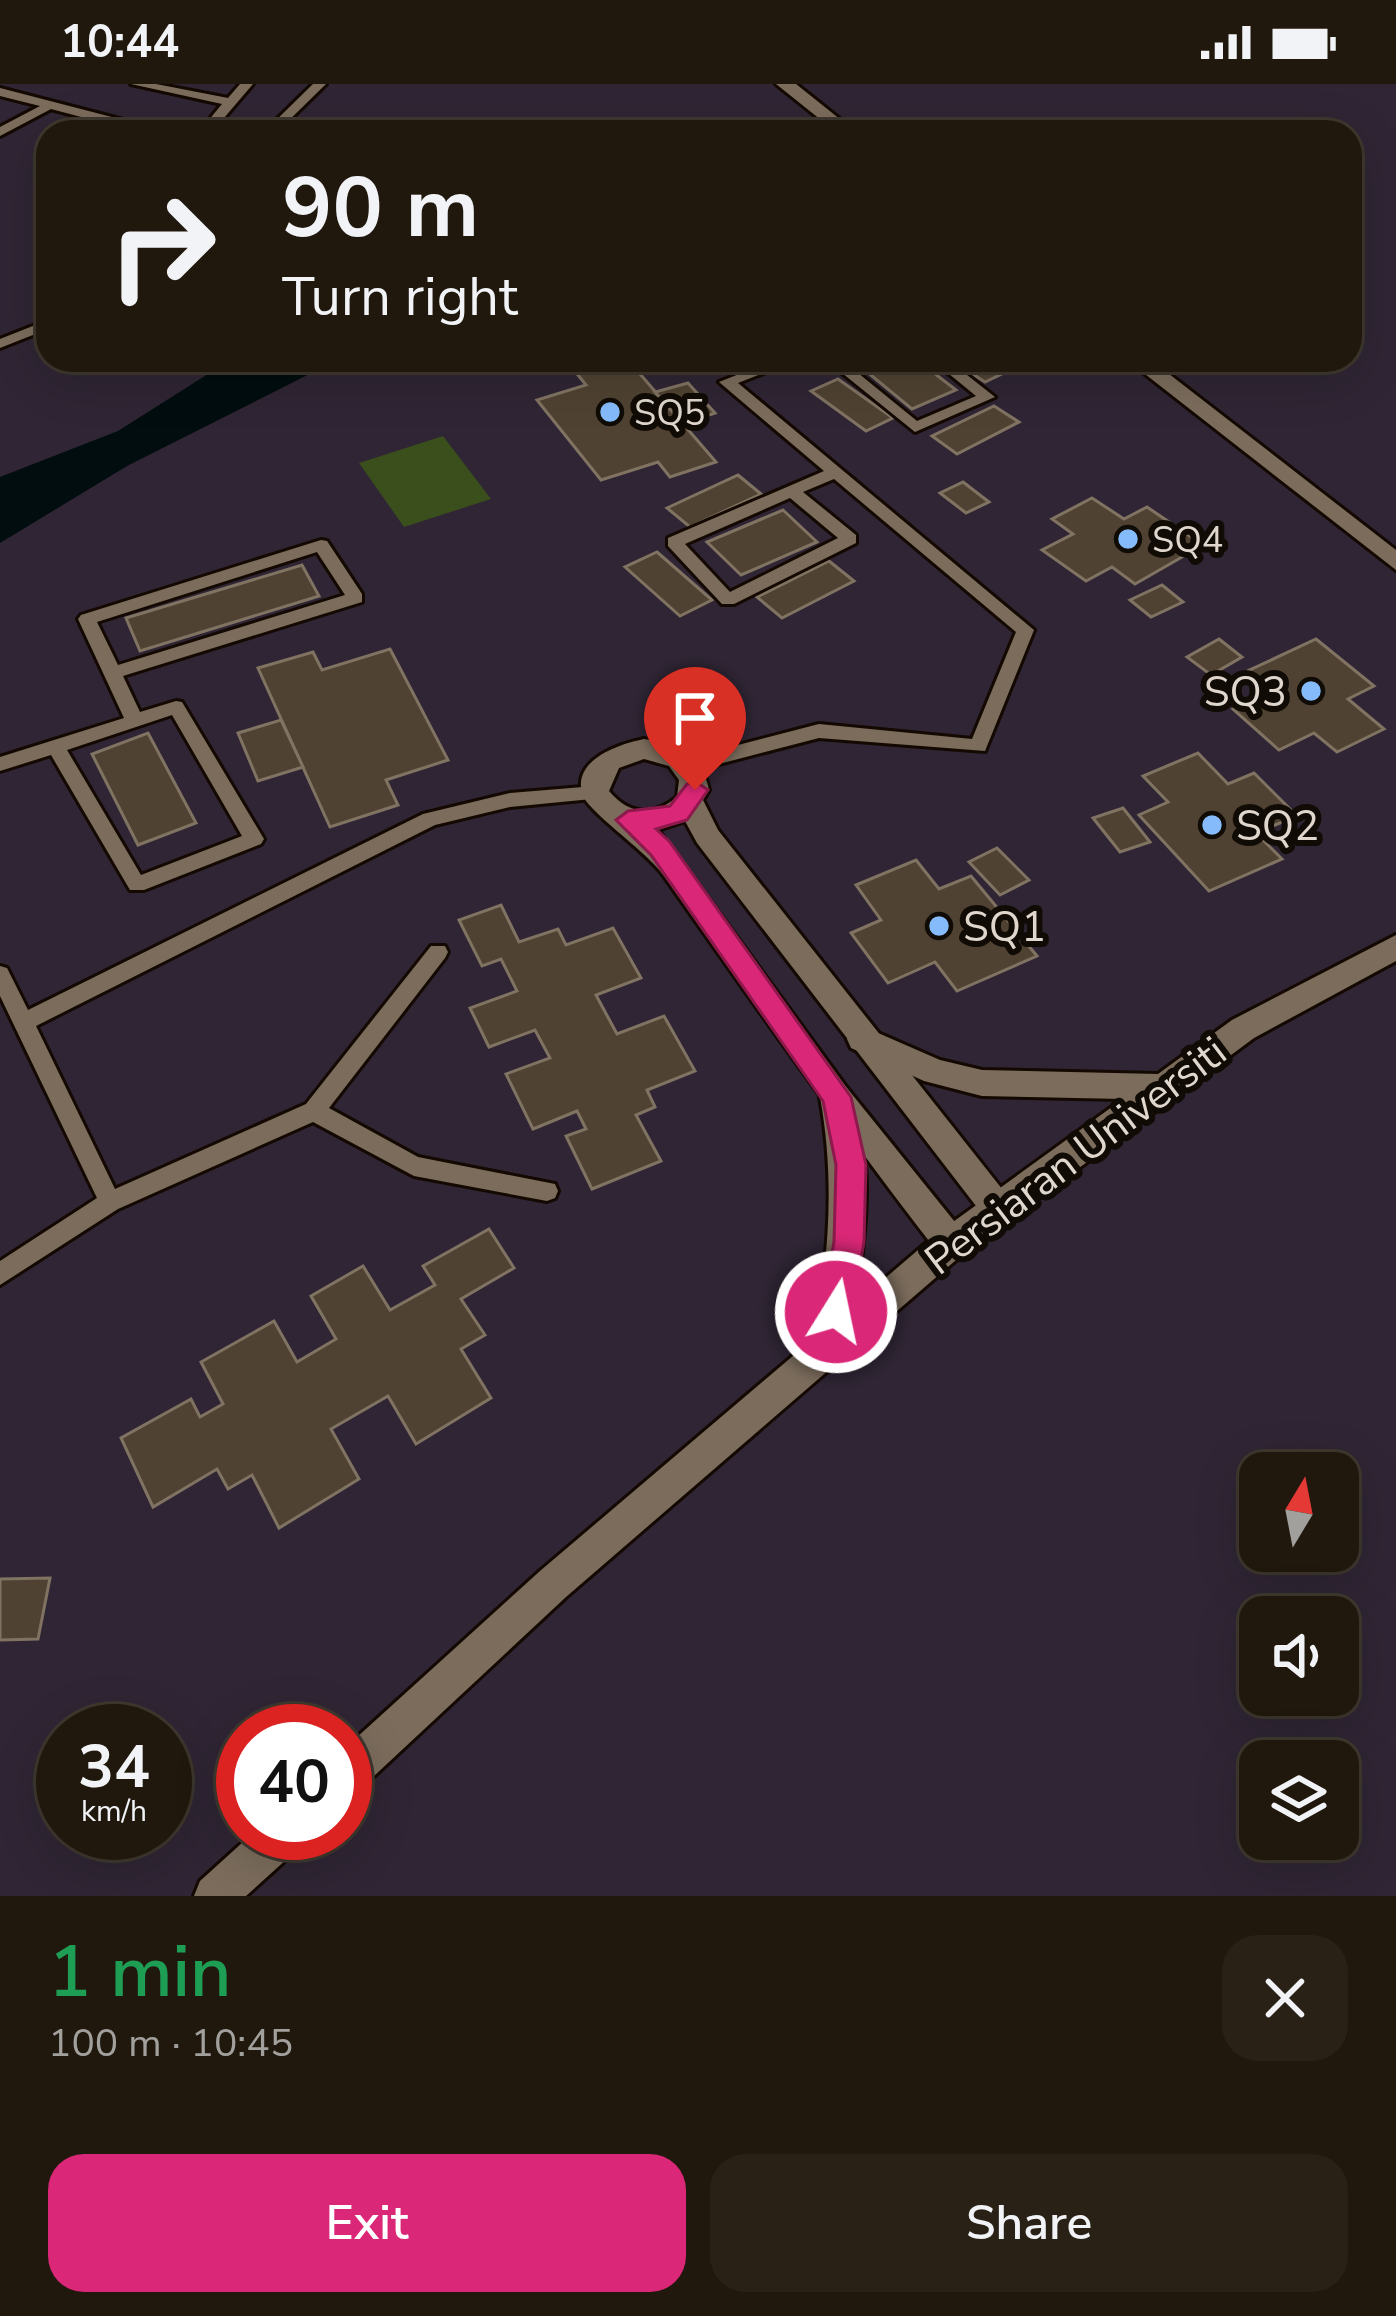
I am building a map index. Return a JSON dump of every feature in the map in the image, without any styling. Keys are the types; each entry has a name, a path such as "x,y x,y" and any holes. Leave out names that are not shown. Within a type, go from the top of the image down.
{"street":[{"path":"785,84 832,120"},
{"path":"1153,372 1396,562"},
{"path":"626,751 660,751 688,765 695,790 690,802 664,820 613,815 595,793 601,768 626,751"},
{"path":"690,802 707,836 998,1209"},
{"path":"628,820 660,848 836,1097 951,1243"},
{"name":"Persiaran Universiti","path":"372,1751 553,1584 951,1243 1244,1029 1396,947"},
{"path":"862,1039 935,1072 982,1083 1165,1087"},
{"path":"830,1347 849,1242 851,1165 836,1097"},
{"path":"215,1896 254,1860"}],"lane":[{"path":"137,84 230,102"},
{"path":"215,120 247,84"},
{"path":"282,120 320,84"},
{"path":"0,92 100,120"},
{"path":"0,132 46,108"},
{"path":"0,344 36,329"},
{"path":"688,765 819,731 978,746 1024,631 728,382 756,372"},
{"path":"848,372 915,427 987,397 955,372"},
{"path":"792,490 850,539 728,600 674,542 792,490 836,472"},
{"path":"116,672 356,598 321,545 87,619 116,672 135,721"},
{"path":"0,764 176,707 254,839 137,885 56,746"},
{"path":"23,1023 430,819 510,800 595,793"},
{"path":"0,1274 110,1202 314,1111 438,952"},
{"path":"0,974 110,1202"},
{"path":"314,1111 414,1166 547,1191"}],"shaded area":[{"path":"0,84 1396,84 1396,1896 0,1896"},
{"path":"211,372 313,372 127,466 0,543 0,477 118,431"}],"green space":[{"path":"443,436 491,499 404,527 359,463"}],"building":[{"name":"SQ5","path":"576,372 638,372 716,462 670,477 658,462 601,480 537,400 586,385"},
{"path":"867,372 933,372 956,390 912,409"},
{"path":"970,372 1006,372 985,382"},
{"path":"838,379 893,418 866,431 811,391"},
{"path":"688,383 715,413 683,424 655,392"},
{"path":"994,406 1019,422 957,454 932,436"},
{"path":"738,475 761,494 690,527 667,508"},
{"path":"963,482 989,502 966,513 940,493"},
{"name":"SQ4","path":"1092,498 1124,519 1147,507 1203,545 1135,584 1112,567 1086,581 1042,550 1073,534 1052,519"},
{"path":"783,510 817,542 741,575 707,542"},
{"path":"657,552 712,600 680,616 625,567"},
{"path":"829,561 854,581 782,618 757,597"},
{"path":"302,565 319,596 140,651 126,618"},
{"path":"1162,585 1183,602 1151,617 1130,600"},
{"path":"1219,639 1242,657 1211,675 1187,657"},
{"name":"SQ3","path":"1316,639 1374,686 1348,699 1384,729 1337,752 1314,733 1279,750 1233,709 1262,695 1239,675"},
{"path":"390,649 448,760 386,780 398,805 330,827 258,668 313,652 322,670"},
{"path":"281,720 303,767 258,781 238,733"},
{"path":"148,733 196,823 138,845 92,754"},
{"name":"SQ2","path":"1198,753 1228,784 1254,773 1297,816 1256,833 1282,859 1209,891 1139,815 1168,802 1143,776"},
{"path":"1123,808 1150,842 1120,852 1093,818"},
{"path":"997,848 1029,880 1000,895 969,862"},
{"name":"SQ1","path":"916,860 939,889 971,876 1037,956 957,991 935,962 888,983 851,933 881,920 856,885"},
{"path":"501,905 519,942 558,929 566,945 613,928 641,978 596,995 617,1034 664,1016 695,1071 647,1090 655,1107 636,1115 661,1161 592,1189 566,1136 586,1129 577,1111 533,1129 506,1074 550,1058 535,1030 489,1047 470,1008 517,991 501,959 482,966 459,920"},
{"path":"489,1229 514,1268 461,1299 485,1335 461,1349 491,1398 416,1444 388,1396 331,1429 359,1479 279,1528 252,1475 228,1489 217,1469 153,1507 121,1438 191,1399 200,1417 223,1404 201,1362 274,1321 297,1362 336,1339 311,1296 363,1266 390,1310 435,1285 423,1266"},
{"path":"50,1578 38,1639 0,1640 0,1579"}],"place":[{"name":"SQ5","path":"610,412"},
{"name":"SQ4","path":"1128,539"},
{"name":"SQ3","path":"1311,691"},
{"name":"SQ2","path":"1212,825"},
{"name":"SQ1","path":"939,926"}],"route":[{"path":"695,790 679,813 664,820 628,820 660,848 836,1097 851,1165 849,1242 836,1312"}]}
